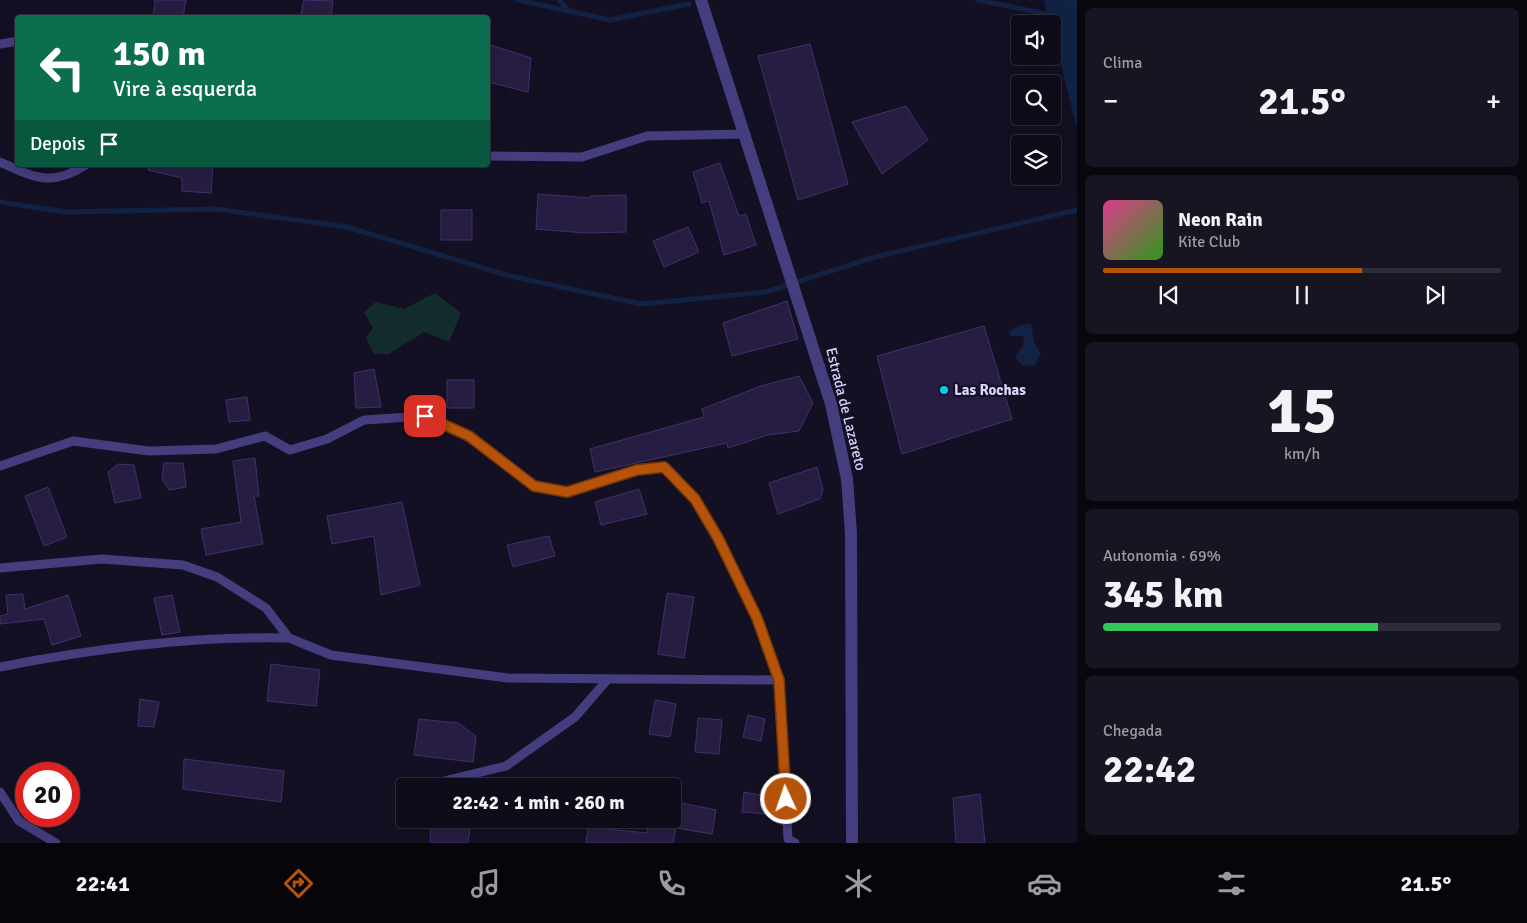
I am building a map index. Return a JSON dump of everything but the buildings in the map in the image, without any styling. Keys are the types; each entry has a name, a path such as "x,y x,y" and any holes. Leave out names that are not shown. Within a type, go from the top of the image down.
{"street":[{"name":"Estrada de Lazareto","path":"702,0 831,404 847,479 851,534 852,843"}],"lane":[{"path":"0,44 15,42"},
{"path":"490,156 582,157 647,136 746,134"},
{"path":"0,162 26,174 46,180 60,178 82,167"},
{"path":"0,466 73,441 149,451 216,449 265,436 290,450 327,439 364,420 425,416 469,436 534,486 567,492 637,470 664,467 695,499 718,538 757,618 779,680 788,839 795,843"},
{"path":"0,568 102,559 183,565 217,577 266,608 289,638"},
{"path":"0,667 39,660 233,637 289,638 331,655 508,678 779,680"},
{"path":"457,778 506,766 575,717 608,679"},
{"path":"0,792 19,821 56,843"}],"green space":[{"path":"435,293 461,313 449,342 424,332 389,354 374,354 366,338 373,328 364,312 376,302 404,309"}],"water":[{"path":"1044,0 1077,0 1077,129 1061,65 1061,15 1048,15"},
{"path":"1031,323 1034,342 1041,354 1035,365 1023,366 1016,359 1016,355 1023,345 1024,339 1022,336 1010,336 1009,332 1015,327"}],"waterway":[{"path":"518,0 610,20 689,4"},
{"path":"559,0 569,11"},
{"path":"978,0 1047,14"},
{"path":"0,202 65,212 216,209 347,227 510,276 641,304 766,292 871,258 1077,210"}],"place":[{"name":"Las Rochas","path":"944,390"}],"route":[{"path":"425,416 469,436 534,486 567,492 637,470 664,467 695,499 718,538 757,618 779,680 786,799"}]}
